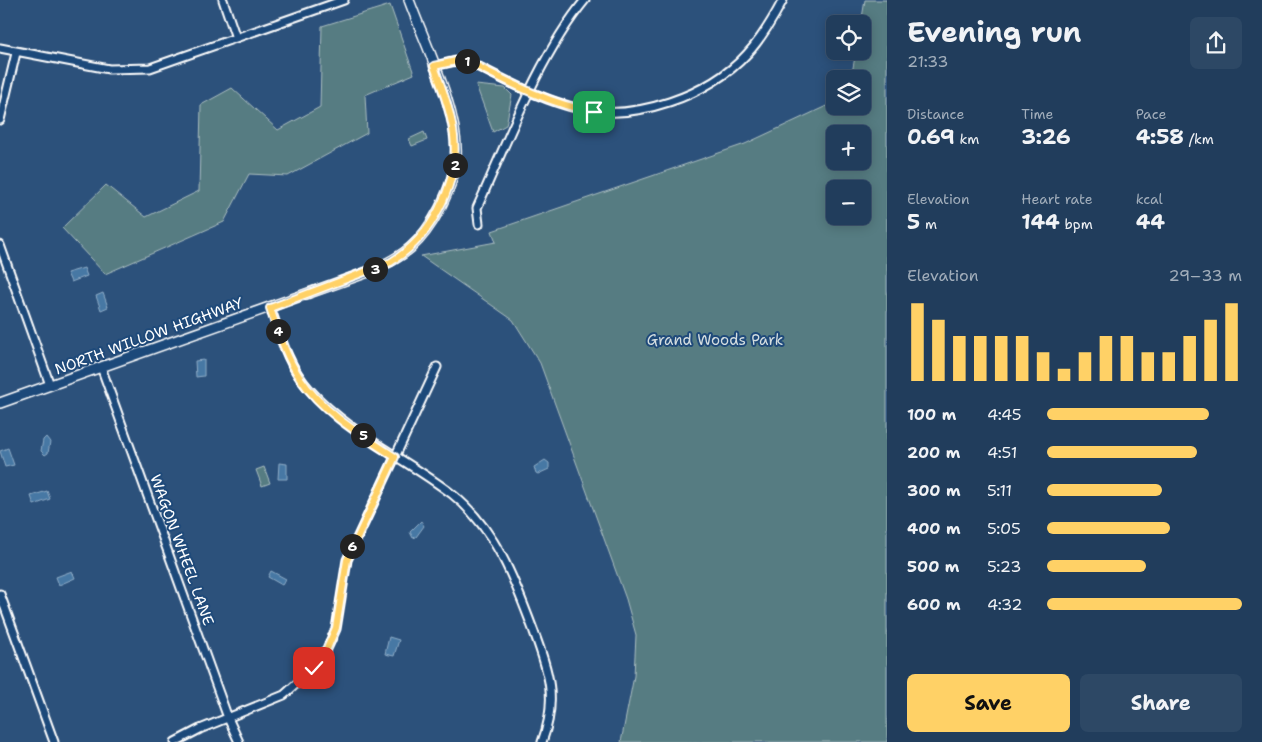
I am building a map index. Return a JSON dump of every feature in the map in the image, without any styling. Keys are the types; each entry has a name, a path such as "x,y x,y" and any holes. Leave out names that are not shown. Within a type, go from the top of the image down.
{"street":[{"path":"223,0 236,38"},
{"path":"0,48 16,53 110,69 130,70 172,61 344,0"},
{"name":"NORTH WILLOW HIGHWAY","path":"0,403 270,308 391,262 408,251 426,231 450,187 454,171 455,134 434,66 409,0"},
{"path":"479,224 478,208 530,92 560,35 584,0"},
{"path":"434,66 456,61 467,61 530,92 579,109 611,113 644,109 669,102 716,79 736,64 762,36 783,0"},
{"path":"0,120 16,53"},
{"path":"0,245 50,385"},
{"path":"270,308 287,353 301,380 326,407 395,457 452,494 488,532 506,562 530,622 549,679 552,693 551,715 542,742"},
{"name":"WAGON WHEEL LANE","path":"100,367 228,718 239,742"},
{"path":"175,742 284,695 310,673 326,651 339,617 343,574 347,560 437,367"},
{"path":"0,594 54,742"}],"green space":[{"name":"Grand Woods Park","path":"865,0 887,0 887,742 621,742 634,676 636,635 626,599 540,363 513,320 421,256 496,242 492,231 745,144 826,106 826,115 871,115 871,70 853,70 854,60 871,60 871,15 862,15"},
{"path":"390,5 414,74 365,95 367,133 288,176 249,174 224,222 105,274 62,228 106,185 146,217 199,191 201,105 232,88 278,130 320,107 322,26"},
{"path":"476,85 505,88 512,95 506,125 493,132"},
{"path":"424,132 427,140 412,146 409,139"},
{"path":"264,467 270,483 262,486 256,470"}],"water":[{"path":"84,268 87,276 71,282 67,273"},
{"path":"103,293 108,307 101,310 96,296"},
{"path":"204,360 204,376 196,377 195,361"},
{"path":"46,437 50,442 48,453 45,455 41,451 43,440"},
{"path":"8,448 14,465 5,467 0,451"},
{"path":"545,460 549,463 549,469 538,474 536,473 534,467"},
{"path":"279,463 287,464 287,479 278,479"},
{"path":"47,491 50,499 34,505 31,496"},
{"path":"421,521 424,526 416,537 413,538 410,532"},
{"path":"72,571 75,578 59,585 56,577"},
{"path":"271,571 286,579 282,585 268,577"},
{"path":"389,637 399,640 394,656 385,654"}],"route":[{"path":"314,668 326,651 336,628 341,603 343,574 347,560 395,457 353,429 326,407 301,380 287,353 270,308 391,262 408,251 426,231 450,187 456,156 455,134 434,66 462,60 467,61 530,92 579,109 594,112"}]}
